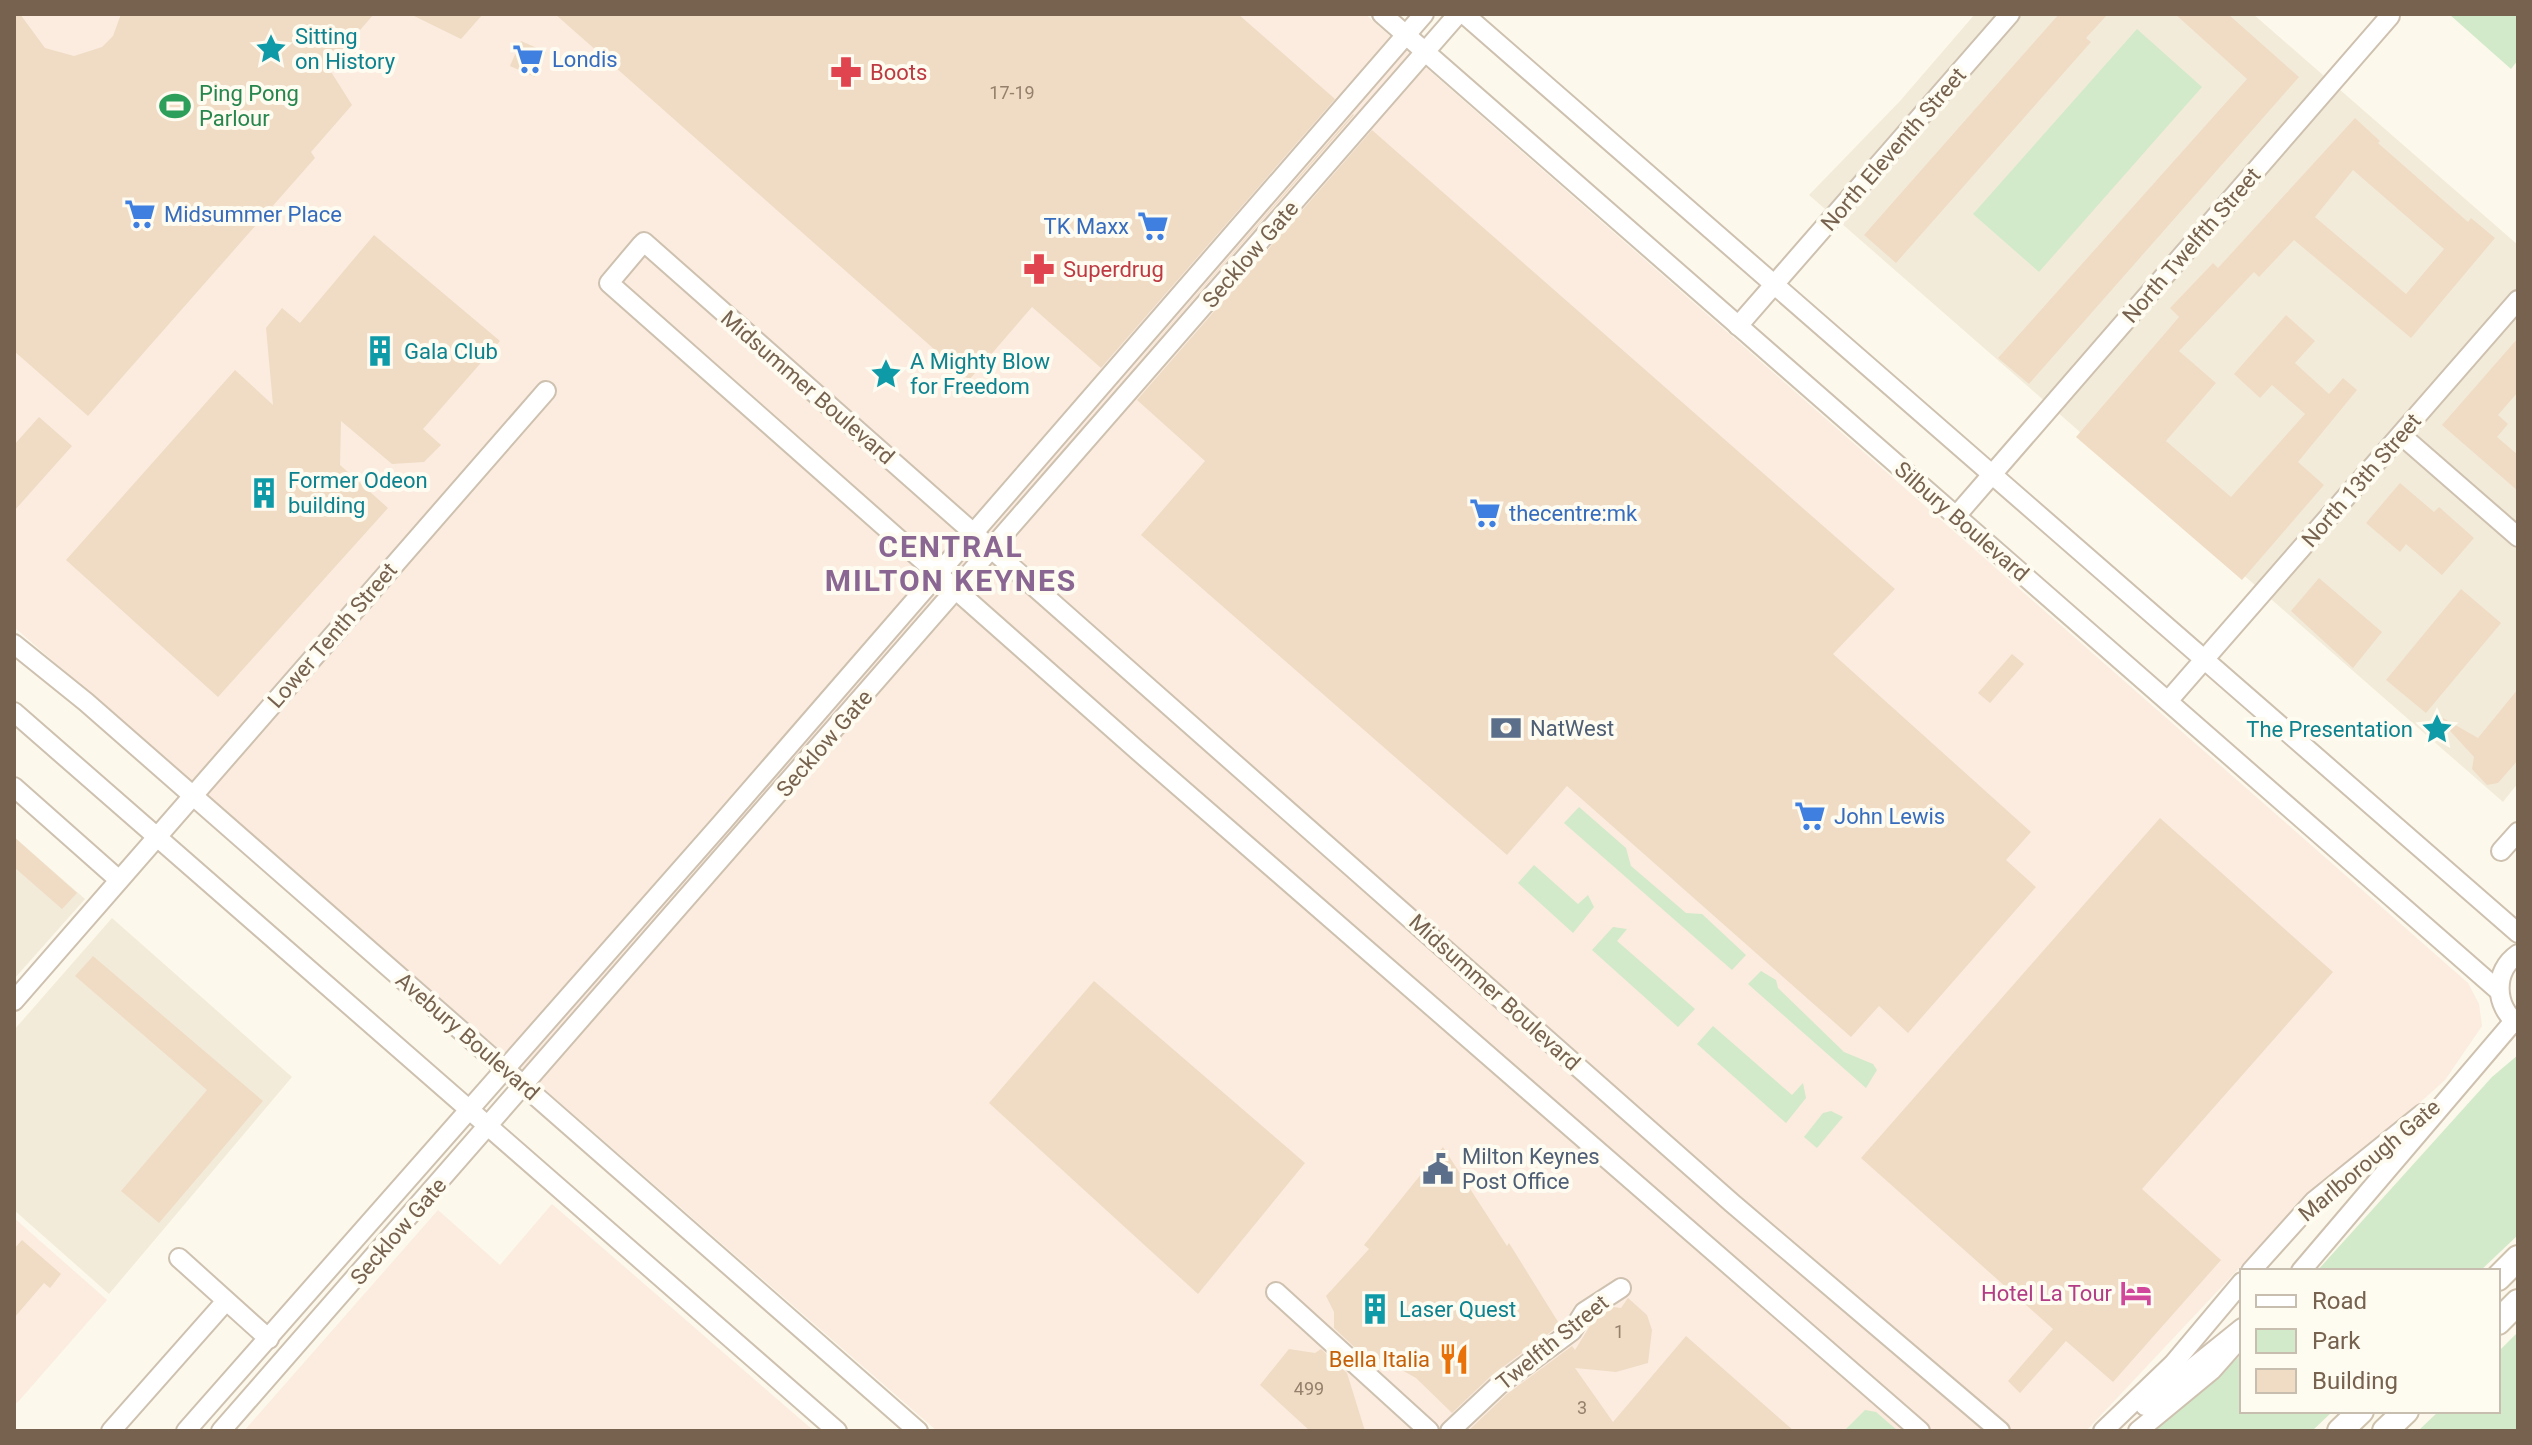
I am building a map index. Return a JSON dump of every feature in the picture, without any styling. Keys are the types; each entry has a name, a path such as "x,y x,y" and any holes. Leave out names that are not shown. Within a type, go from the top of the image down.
{"main road":[{"path":"2500,1276 2518,1258"},
{"path":"2500,1320 2518,1302"},
{"path":"2340,1431 2359,1413"},
{"path":"2385,1431 2404,1413"}],"street":[{"path":"1382,14 1406,35"},
{"name":"Secklow Gate","path":"186,1431 469,1111 1424,14"},
{"path":"1461,14 2518,933"},
{"name":"Secklow Gate","path":"221,1431 1461,14"},
{"name":"North Eleventh Street","path":"1738,326 2010,14"},
{"name":"North Twelfth Street","path":"1956,516 2390,16"},
{"name":"Silbury Boulevard","path":"1406,35 2499,991"},
{"name":"Midsummer Boulevard","path":"937,572 609,283 644,242 1732,1203 2000,1431"},
{"name":"North 13th Street","path":"2168,701 2518,300"},
{"name":"Lower Tenth Street","path":"14,1001 546,391"},
{"path":"2401,435 2518,537"},
{"path":"937,572 1920,1431"},
{"name":"Avebury Boulevard","path":"14,644 193,795 918,1431"},
{"path":"14,712 837,1431"},
{"path":"14,787 119,880"},
{"path":"2501,851 2518,832"},
{"path":"2516,1022 2506,1013 2499,991 2504,967 2518,954"},
{"name":"Marlborough Gate","path":"2303,1269 2456,1087 2516,1022"},
{"name":"Marlborough Gate","path":"2253,1269 2314,1201 2456,1087"},
{"path":"179,1258 269,1339"},
{"path":"2103,1431 2173,1364 2240,1284"},
{"name":"Twelfth Street","path":"1450,1431 1499,1385 1572,1331 1584,1312 1621,1288"},
{"path":"1276,1292 1429,1431"},
{"path":"111,1431 226,1301"},
{"path":"2114,1431 2240,1330"},
{"path":"2138,1431 2212,1370 2240,1338"}],"shaded area":[{"path":"14,14 1365,14 2468,983 2479,1004 2482,1026 2445,1080 2366,1151 2306,1197 2086,1431 937,1431 14,627"},
{"path":"1975,14 2253,14 2518,245 2518,783 2503,802 1809,195 1900,101"},
{"path":"14,837 85,899 14,979"},
{"path":"112,918 292,1077 109,1294 14,1210 14,1030"},
{"path":"552,1204 814,1431 244,1431 438,1210 500,1265"},
{"path":"14,1218 107,1300 17,1403 14,1401"}],"green space":[{"path":"2449,14 2518,14 2518,60 2511,69"},
{"path":"2137,29 2202,87 2039,272 1973,214"},
{"path":"1579,807 1626,848 1631,866 1686,913 1702,914 1746,955 1732,970 1564,823"},
{"path":"1534,865 1578,904 1588,895 1594,907 1573,933 1518,883"},
{"path":"1613,927 1627,929 1617,941 1695,1009 1678,1027 1592,950"},
{"path":"1761,971 1776,980 1778,988 1844,1052 1873,1064 1877,1070 1866,1088 1748,984"},
{"path":"1713,1026 1792,1095 1803,1083 1806,1098 1786,1123 1697,1044"},
{"path":"2518,1055 2518,1235 2482,1269 2319,1269 2492,1077"},
{"path":"1831,1111 1843,1117 1817,1148 1804,1137 1823,1113"},
{"path":"2518,1332 2518,1431 2418,1431 2437,1413 2500,1413 2500,1350"},
{"path":"2240,1356 2240,1413 2331,1413 2312,1431 2151,1431 2191,1401"},
{"path":"1865,1410 1876,1412 1898,1431 1844,1431"}],"building":[{"name":"Midsummer Place","path":"14,14 20,14 45,48 74,56 102,47 113,36 121,14 374,14 328,67 352,105 311,152 315,158 88,416 14,351"},
{"path":"410,14 483,14 461,39"},
{"path":"555,14 1238,14 1335,99 1101,368 1032,307 969,380"},
{"path":"2059,14 2108,14 2086,38 2091,42 1896,263 1864,235"},
{"path":"2175,14 2228,14 2299,77 2029,384 1998,358 2247,79"},
{"name":"Londis","path":"521,41 546,52 535,77 510,66"},
{"path":"1353,114 1354,115 1119,384"},
{"path":"2355,118 2380,141 2378,143 2468,222 2471,218 2495,238 2411,338 2294,240 2259,277 2254,272 2179,351 2216,383 2166,441 2231,497 2305,414 2272,385 2260,398 2234,374 2286,315 2315,341 2295,363 2329,394 2343,378 2357,390 2298,462 2324,485 2242,580 2076,437 2179,317 2170,308 2213,263 2218,268","holes":["2353,170 2444,249 2406,294 2315,217"]},
{"name":"thecentre:mk","path":"1372,130 1895,589 1833,654 2031,832 2006,860 2036,887 1908,1033 1879,1006 1851,1037 1567,786 1507,855 1141,535 1205,461 1137,400"},
{"path":"374,235 500,341 423,429 441,445 424,462 392,464 341,421 340,465 388,508 218,697 66,560 235,370 273,405 266,328 282,308 300,323"},
{"path":"2518,338 2518,392 2498,415 2508,424 2497,437 2518,455 2518,491 2442,425"},
{"path":"39,417 72,446 14,511 14,445"},
{"path":"2400,483 2434,512 2439,507 2474,538 2442,575 2406,544 2400,552 2366,523"},
{"path":"2319,578 2382,632 2353,668 2291,611"},
{"path":"2461,589 2501,623 2426,713 2386,680"},
{"path":"2012,654 2024,664 1990,703 1978,693"},
{"path":"2518,689 2518,760 2498,783 2487,785 2472,769 2474,757 2441,721 2443,718 2478,738"},
{"path":"2160,818 2333,972 2142,1189 2221,1260 2113,1382 2066,1341 2020,1393 2008,1381 2053,1329 1861,1158"},
{"path":"14,837 77,893 62,909 14,867"},
{"path":"93,956 263,1101 159,1223 121,1191 207,1090 75,976"},
{"path":"1094,981 1305,1163 1198,1294 989,1103"},
{"path":"1443,1147 1507,1246 1509,1243 1560,1325 1492,1375 1452,1413 1416,1378 1384,1360 1365,1357 1334,1328 1334,1312 1326,1296 1369,1249 1364,1245"},
{"path":"22,1240 61,1274 50,1288 44,1283 14,1318 14,1249"},
{"path":"1628,1298 1647,1315 1652,1330 1648,1363 1616,1372 1575,1368 1613,1422 1686,1336 1794,1431 1468,1431 1507,1394 1572,1346 1575,1350 1593,1321 1613,1307 1621,1308"},
{"path":"1289,1349 1315,1353 1321,1349 1347,1373 1365,1431 1310,1431 1260,1385"}],"place":[{"name":"Sitting on History","path":"271,49"},
{"name":"Londis","path":"528,59"},
{"name":"Boots","path":"846,72"},
{"name":"Ping Pong Parlour","path":"175,106"},
{"name":"Midsummer Place","path":"140,214"},
{"name":"TK Maxx","path":"1153,226"},
{"name":"Superdrug","path":"1039,269"},
{"name":"Gala Club","path":"380,351"},
{"name":"A Mighty Blow for Freedom","path":"886,374"},
{"name":"Former Odeon building","path":"264,493"},
{"name":"thecentre:mk","path":"1485,513"},
{"name":"NatWest","path":"1506,728"},
{"name":"The Presentation","path":"2437,729"},
{"name":"John Lewis","path":"1810,816"},
{"name":"Milton Keynes Post Office","path":"1438,1169"},
{"name":"Hotel La Tour","path":"2136,1293"},
{"name":"Laser Quest","path":"1375,1309"},
{"name":"Bella Italia","path":"1454,1359"}],"district":[{"name":"CENTRAL MILTON KEYNES","path":"951,564"}]}
